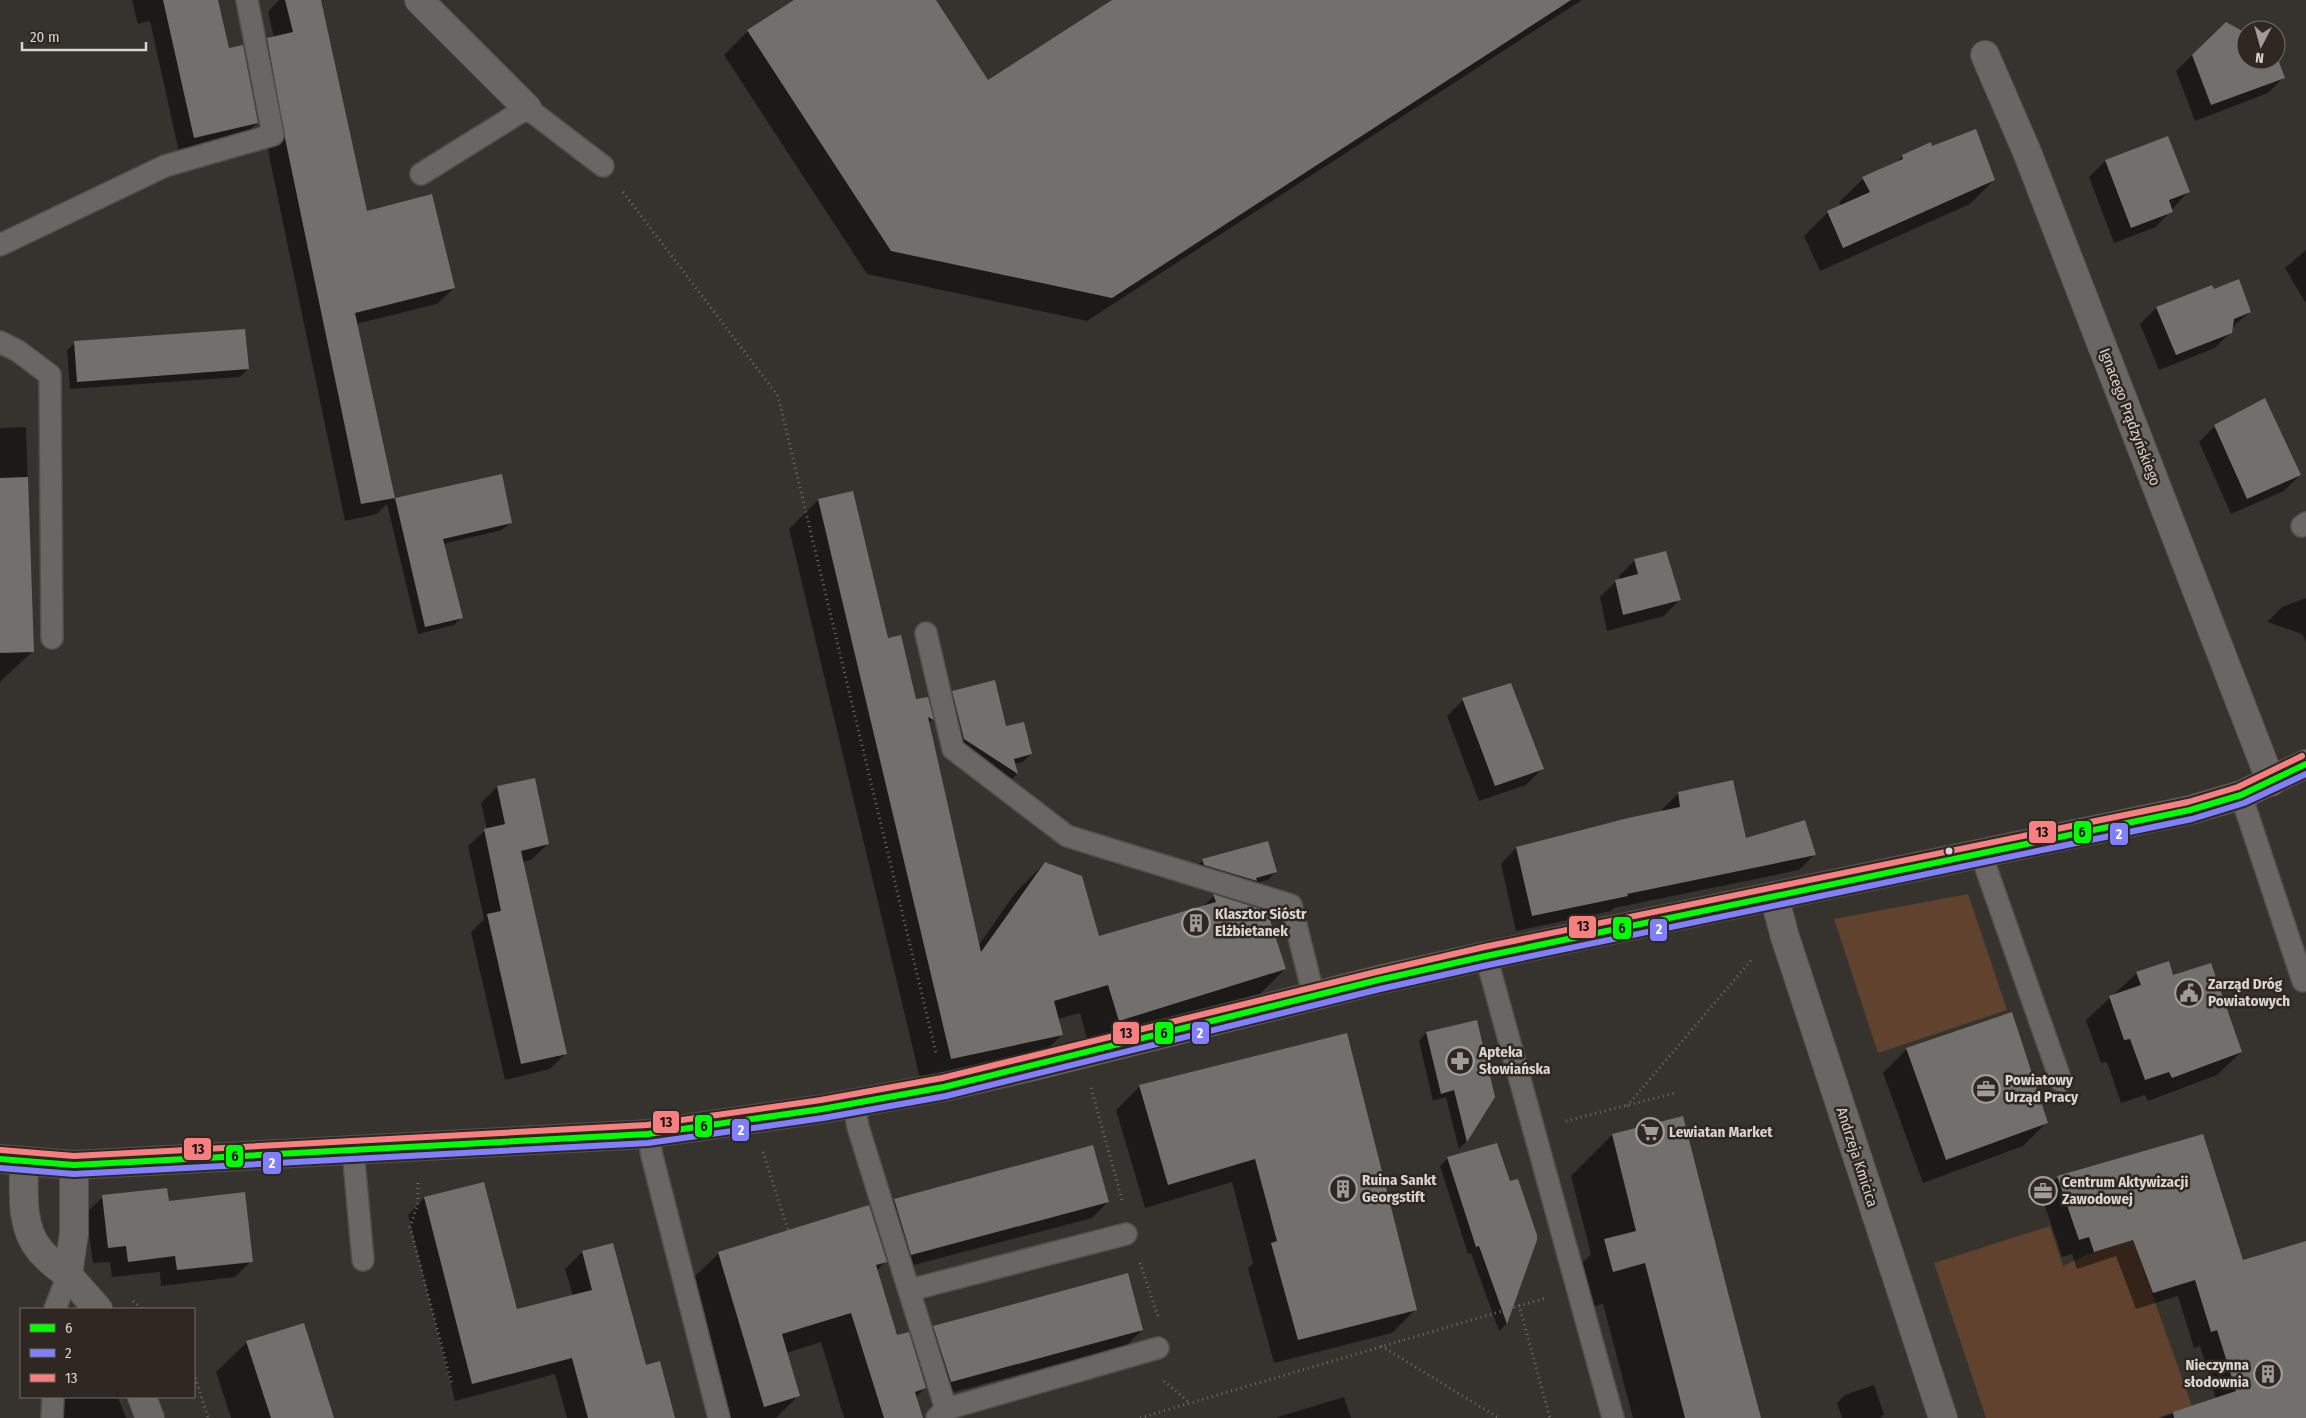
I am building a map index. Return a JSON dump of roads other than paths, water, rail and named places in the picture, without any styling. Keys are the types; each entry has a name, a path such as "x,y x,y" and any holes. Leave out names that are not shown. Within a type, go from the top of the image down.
{"street":[{"path":"419,0 527,108"},
{"name":"Ignacego Prądzyńskiego","path":"1985,55 2027,152 2271,782"},
{"path":"97,1308 68,1275 40,1250 30,1237 24,1200 12,1161 74,1165 648,1134 854,1104 944,1087 1036,1066 1314,996 1486,956 2190,810 2241,795 2306,764"},
{"name":"Andrzeja Kmicica","path":"1774,896 1785,937 1943,1418"},
{"path":"68,1275 74,1233 74,1165"},
{"path":"142,1398 150,1418"}],"lane":[{"path":"0,245 165,166 274,135 247,0"},
{"path":"421,174 527,108 603,166"},
{"path":"0,342 18,351 50,375 52,638"},
{"path":"926,633 953,750 1067,836 1291,905 1314,996"},
{"path":"2241,795 2303,981"},
{"path":"1981,854 2061,1081"},
{"path":"1486,956 1613,1418"},
{"path":"854,1104 858,1127 910,1290 941,1413 1158,1348"},
{"path":"648,1134 719,1418"},
{"path":"353,1150 363,1260"},
{"path":"910,1290 1126,1234"},
{"path":"55,1308 68,1275"},
{"path":"52,1418 53,1398"}],"place":[{"name":"Klasztor Sióstr Elżbietanek","path":"1196,923"},
{"name":"Zarząd Dróg Powiatowych","path":"2189,993"},
{"name":"Apteka Słowiańska","path":"1460,1061"},
{"name":"Powiatowy Urząd Pracy","path":"1986,1089"},
{"name":"Lewiatan Market","path":"1650,1132"},
{"name":"Ruina Sankt Georgstift","path":"1343,1189"},
{"name":"Centrum Aktywizacji Zawodowej","path":"2043,1191"},
{"name":"Nieczynna słodownia","path":"2268,1374"}]}
